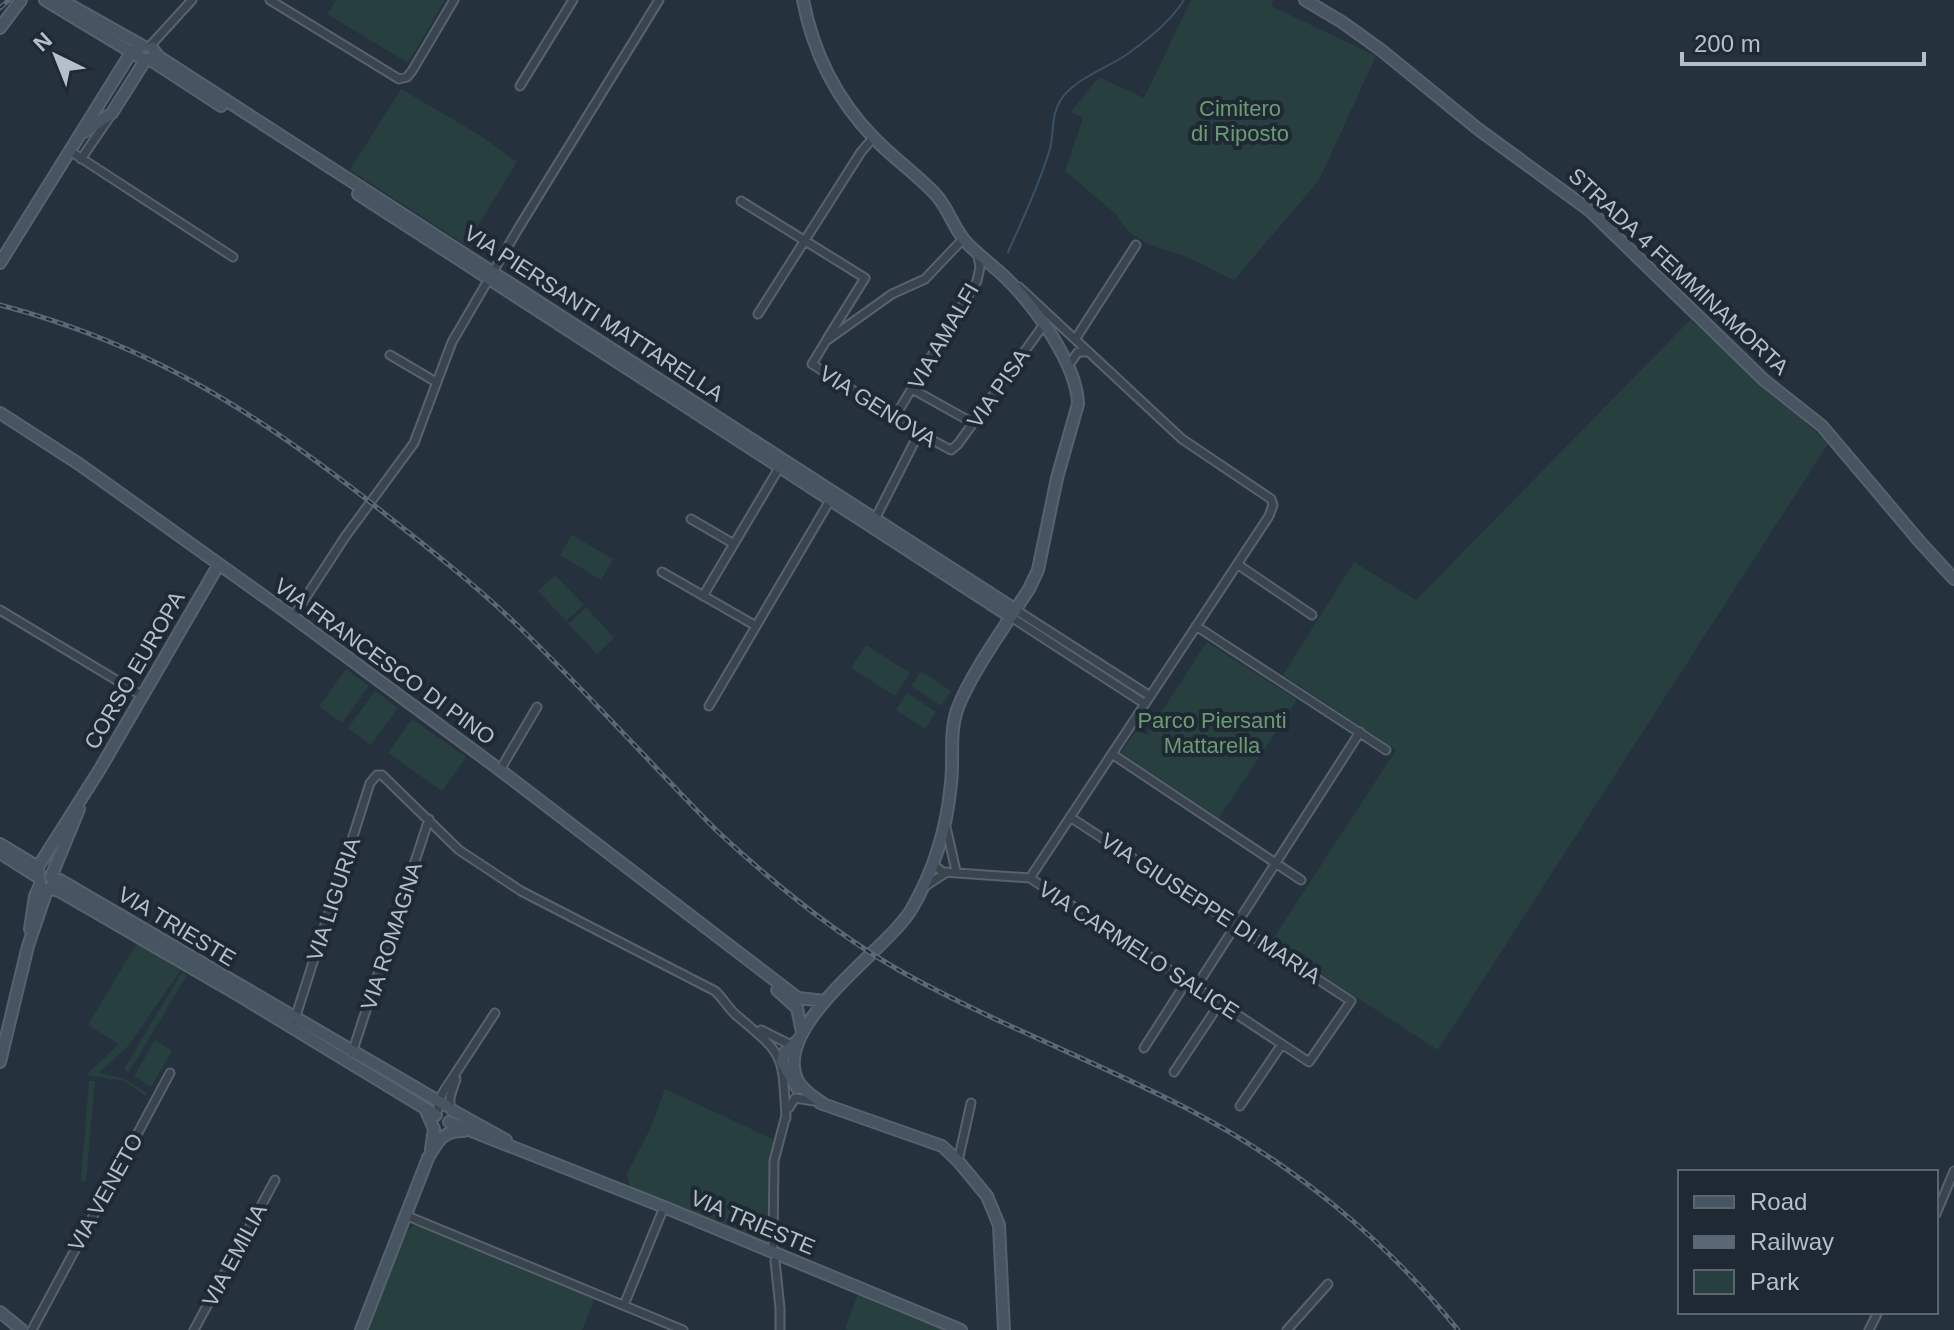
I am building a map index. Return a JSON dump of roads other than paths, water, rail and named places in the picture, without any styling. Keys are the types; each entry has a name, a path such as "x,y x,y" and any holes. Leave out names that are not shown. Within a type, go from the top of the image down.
{"street":[{"path":"0,28 21,0"},
{"name":"VIA PIERSANTI MATTARELLA","path":"45,0 159,57 779,468 832,496 1014,613"},
{"name":"VIA PIERSANTI MATTARELLA","path":"61,0 144,52"},
{"path":"0,263 80,136 144,52 192,0"},
{"path":"270,0 393,77 403,79 412,71 454,0"},
{"path":"520,86 573,0"},
{"path":"293,617 345,537 414,443 452,342 659,0"},
{"path":"803,0 823,65 848,107 873,138 938,197 963,239 1076,338 1182,439 1271,499 1272,511 1030,878"},
{"name":"STRADA 4 FEMMINAMORTA","path":"1305,0 1381,50 1478,129 1589,210 1764,380 1822,426 1954,579"},
{"path":"81,159 112,113 144,52"},
{"path":"80,136 112,113"},
{"path":"758,314 873,138"},
{"path":"70,151 233,257"},
{"path":"741,201 865,278 826,341"},
{"name":"VIA GENOVA","path":"951,450 894,418 812,364 826,341 892,294 925,279 963,239"},
{"path":"1076,338 1136,245"},
{"name":"VIA AMALFI","path":"894,418 977,281 980,267 976,252"},
{"name":"VIA PIERSANTI MATTARELLA","path":"492,275 800,470 832,496"},
{"path":"773,1246 774,1161 796,1082 794,1050 825,1001 899,925 920,892 946,824 952,736 958,708 1038,570 1057,478 1076,415 1077,394 1068,368 1043,324 1006,277"},
{"path":"1043,324 1054,318"},
{"name":"VIA PISA","path":"951,450 1043,324"},
{"path":"1068,368 1078,352 1088,352"},
{"path":"390,355 436,382"},
{"path":"912,389 973,423"},
{"name":"VIA FRANCESCO DI PINO","path":"0,413 79,464 500,770 814,1015"},
{"path":"873,523 919,433"},
{"path":"703,596 779,468 787,465 800,470"},
{"path":"709,706 832,496"},
{"path":"691,519 734,544"},
{"name":"CORSO EUROPA","path":"92,781 219,564"},
{"path":"1237,564 1312,615"},
{"path":"662,572 756,626"},
{"path":"0,610 141,695"},
{"path":"1014,613 1148,700"},
{"path":"1196,626 1386,750"},
{"path":"500,770 537,707"},
{"path":"1196,987 1360,732"},
{"path":"1112,754 1301,880"},
{"name":"VIA LIGURIA","path":"294,1023 372,779 382,775 429,819"},
{"path":"45,881 47,852 92,781"},
{"path":"0,1062 28,946 35,896 59,857 92,781"},
{"name":"VIA GIUSEPPE DI MARIA","path":"1070,817 1351,1001 1309,1062"},
{"path":"429,819 459,850 514,887 715,991 734,1013 775,1048 796,1082 814,1101"},
{"name":"VIA ROMAGNA","path":"351,1057 429,819"},
{"path":"946,824 953,870"},
{"name":"VIA TRIESTE","path":"0,844 45,881"},
{"path":"47,852 52,851 59,857"},
{"name":"VIA TRIESTE","path":"0,853 59,891 294,1023 442,1116"},
{"path":"933,862 946,856 953,870"},
{"path":"933,862 938,870 953,870"},
{"path":"920,892 937,877 953,870"},
{"name":"VIA CARMELO SALICE","path":"953,870 1030,878 1309,1062"},
{"path":"1144,1048 1187,981"},
{"path":"802,1036 800,1004 825,1001"},
{"path":"1174,1072 1220,1003"},
{"path":"361,1330 459,1070 495,1013"},
{"path":"748,1024 794,1050"},
{"path":"1240,1106 1282,1044"},
{"path":"786,1118 782,1062 784,1053 794,1050"},
{"name":"VIA TRIESTE","path":"351,1057 423,1107 442,1116"},
{"path":"442,1116 459,1070"},
{"name":"VIA VENETO","path":"40,1312 170,1073"},
{"path":"796,1082 825,1105"},
{"path":"789,1108 795,1098 814,1101 933,1141 958,1161 987,1196 996,1213 1004,1330"},
{"path":"958,1161 971,1103"},
{"path":"442,1116 451,1131 464,1131"},
{"path":"442,1116 464,1131 529,1152"},
{"path":"442,1116 529,1152"},
{"name":"VIA TRIESTE","path":"529,1152 961,1330"},
{"path":"1938,1209 1954,1171"},
{"name":"VIA EMILIA","path":"194,1330 275,1180"},
{"path":"624,1305 664,1207"},
{"path":"405,1215 683,1330"},
{"path":"775,1261 780,1330"},
{"path":"1287,1330 1328,1284"},
{"path":"0,1312 22,1330 40,1312"},
{"path":"32,1330 40,1312"},
{"path":"993,1330 1003,1316"},
{"path":"0,1319 10,1330"}],"waterway":[{"path":"1008,252 1046,162 1060,101 1081,80 1126,55 1150,37 1184,0"}],"railway":[{"path":"0,8 9,0"},
{"path":"0,305 56,322 159,364 253,417 298,448 469,581 499,608 566,673 716,830 806,907 904,973 1188,1109 1264,1154 1368,1234 1458,1330"}],"park label":[{"name":"Cimitero di Riposto","path":"1240,120"},
{"name":"Parco Piersanti Mattarella","path":"1212,732"}]}
